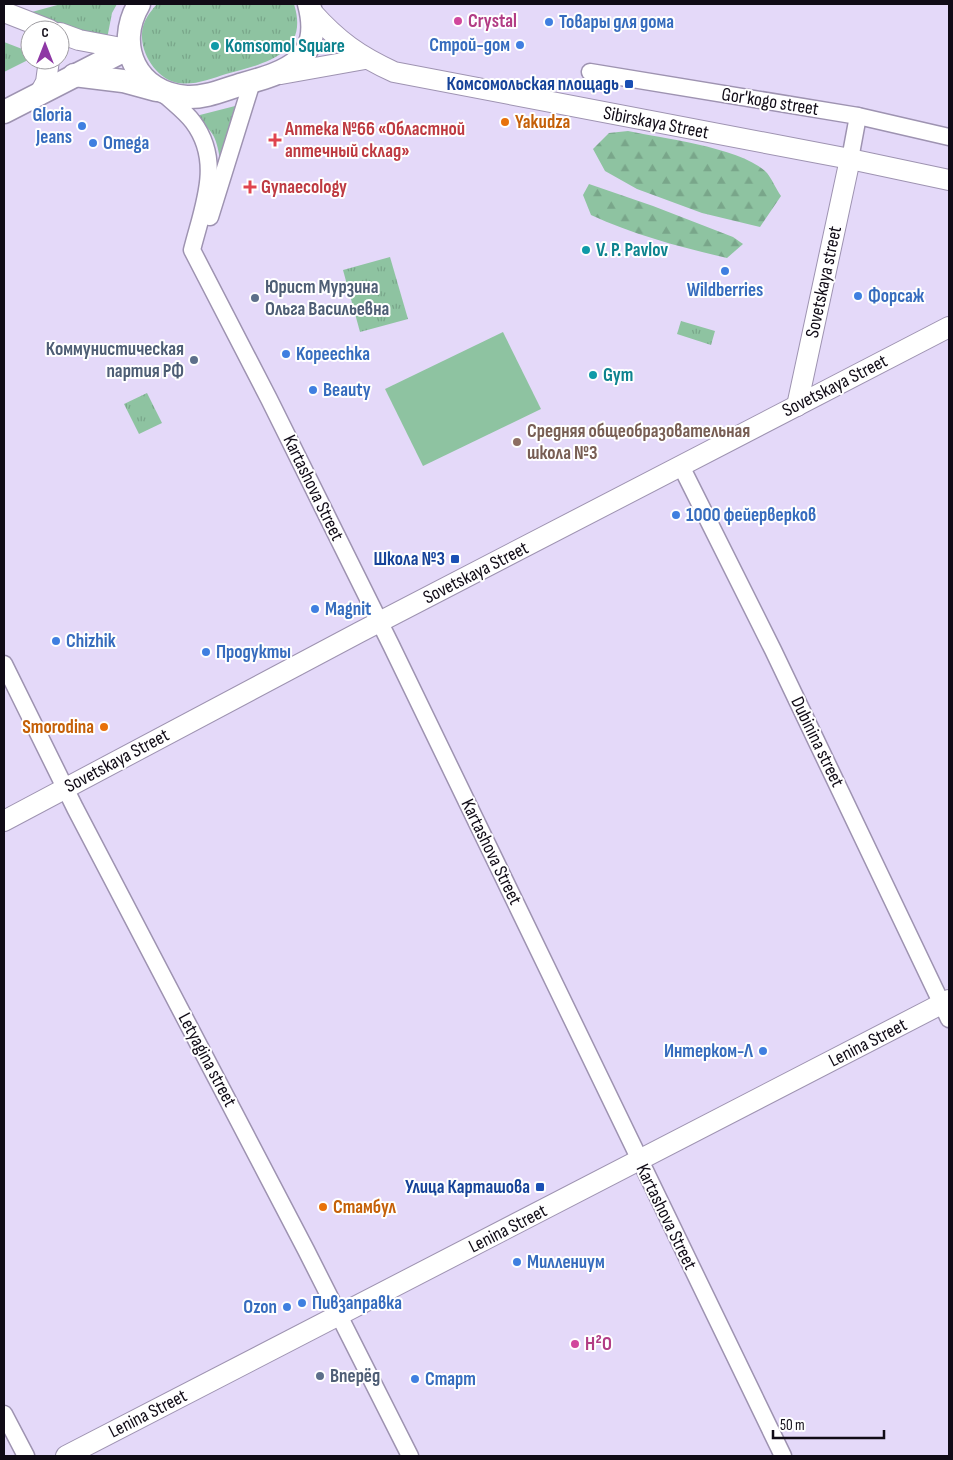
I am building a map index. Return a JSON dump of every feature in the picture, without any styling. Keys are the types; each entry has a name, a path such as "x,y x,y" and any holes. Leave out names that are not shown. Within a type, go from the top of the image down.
{"main road":[{"path":"139,4 128,30 128,49 140,74 162,92"},
{"path":"74,75 123,81 180,96 198,97 281,74 298,61 308,46 312,28 311,8"},
{"path":"4,112 128,49"}],"street":[{"name":"Sibirskaya Street","path":"311,8 334,36 365,59 403,74 850,159 949,180"},
{"path":"70,37 128,49"},
{"path":"281,74 365,59"},
{"path":"39,94 46,82 48,70"},
{"name":"Gor'kogo street","path":"590,72 858,116 949,137"},
{"path":"194,255 252,82"},
{"path":"162,92 193,121 207,148 210,159 207,189 194,255"},
{"path":"850,159 858,116"},
{"name":"Sovetskaya street","path":"797,406 850,159"},
{"name":"Kartashova Street","path":"194,255 269,398 783,1456"},
{"name":"Sovetskaya Street","path":"4,821 379,623 949,327"},
{"name":"Dubinina street","path":"681,466 773,650 947,1008"},
{"name":"Letyagina street","path":"4,664 66,788 340,1316 410,1456"},
{"name":"Lenina Street","path":"66,1456 639,1161 947,1008"},
{"path":"4,1414 26,1456"}],"green space":[{"path":"61,4 117,4 112,13 106,44 70,32 70,20 36,20 21,15"},
{"path":"157,4 294,4 297,21 295,35 289,46 268,61 200,82 187,84 174,82 161,75 150,63 142,41 143,25"},
{"path":"4,42 20,48 20,64 4,72"},
{"path":"239,105 220,159 217,144 209,129 192,117"},
{"path":"628,131 701,145 740,157 756,164 767,173 781,196 760,227 702,213 637,189 605,171 593,149 609,133"},
{"path":"589,184 733,237 743,244 727,258 675,245 624,229 591,215 583,195"},
{"path":"390,257 408,319 360,332 343,270"},
{"path":"681,321 715,331 711,345 677,334"},
{"path":"503,332 541,409 423,466 385,389"},
{"path":"147,393 162,423 139,434 124,404"}],"place":[{"name":"Crystal","path":"458,21"},
{"name":"Товары для дома","path":"549,22"},
{"name":"Строй-дом","path":"520,45"},
{"name":"Komsomol Square","path":"215,46"},
{"name":"Комсомольская площадь","path":"629,84"},
{"name":"Yakudza","path":"505,122"},
{"name":"Gloria Jeans","path":"82,126"},
{"name":"Аптека №66 «Областной аптечный склад»","path":"275,140"},
{"name":"Omega","path":"93,143"},
{"name":"Gynaecology","path":"250,187"},
{"name":"V. P. Pavlov","path":"586,250"},
{"name":"Wildberries","path":"725,271"},
{"name":"Форсаж","path":"858,296"},
{"name":"Юрист Мурзина Ольга Васильевна","path":"255,298"},
{"name":"Kopeechka","path":"286,354"},
{"name":"Коммунистическая партия РФ","path":"194,360"},
{"name":"Gym","path":"593,375"},
{"name":"Beauty","path":"313,390"},
{"name":"Средняя общеобразовательная школа №3","path":"517,442"},
{"name":"1000 фейерверков","path":"676,515"},
{"name":"Школа №3","path":"455,559"},
{"name":"Magnit","path":"315,609"},
{"name":"Chizhik","path":"56,641"},
{"name":"Продукты","path":"206,652"},
{"name":"Smorodina","path":"104,727"},
{"name":"Интерком-Л","path":"763,1051"},
{"name":"Улица Карташова","path":"540,1187"},
{"name":"Стамбул","path":"323,1207"},
{"name":"Миллениум","path":"517,1262"},
{"name":"Пивзаправка","path":"302,1303"},
{"name":"Ozon","path":"287,1307"},
{"name":"H²O","path":"575,1344"},
{"name":"Вперёд","path":"320,1376"},
{"name":"Старт","path":"415,1379"}]}
